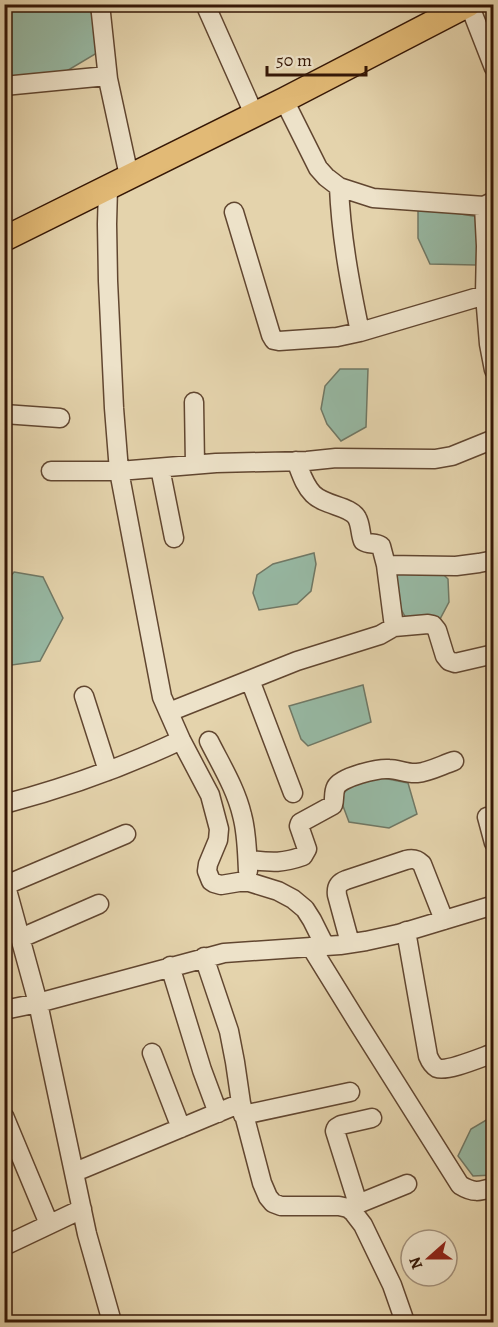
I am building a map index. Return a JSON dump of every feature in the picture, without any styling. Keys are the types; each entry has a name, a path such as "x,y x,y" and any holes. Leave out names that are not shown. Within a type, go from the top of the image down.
{"main road":[{"path":"4,239 284,100 469,4"}],"street":[{"path":"100,4 119,181 107,224 119,471 162,697 181,740 210,795 219,829 218,840 208,864 208,876 214,883 221,885 249,882 278,891 305,909 312,920 318,946 358,1023 460,1185 471,1191 494,1187"},
{"path":"205,4 254,114"},
{"path":"469,4 494,68"},
{"path":"4,86 107,76"},
{"path":"284,100 318,168 339,187 373,198 489,204 486,246 487,323 494,370"},
{"path":"339,187 347,268 360,332"},
{"path":"234,212 274,340 337,337 360,332 488,289"},
{"path":"194,402 195,465"},
{"path":"4,414 60,418"},
{"path":"51,471 119,471 216,463 336,458 435,459 452,456 494,440"},
{"path":"296,461 306,486 313,495 357,516 363,541 381,546 394,627"},
{"path":"160,468 174,538"},
{"path":"386,566 456,566 494,560"},
{"path":"169,712 297,661 380,635 394,627 428,624 433,626 437,630 445,656 449,661 455,663 494,654"},
{"path":"250,680 293,793"},
{"path":"84,696 108,771"},
{"path":"4,804 136,761 181,740"},
{"path":"209,741 242,813 249,882"},
{"path":"248,860 287,862 303,856 307,849 300,823 333,805 335,788 338,783 370,771 383,769 418,773 453,761"},
{"path":"487,817 494,843"},
{"path":"112,1323 87,1234 38,1003 5,882 126,834"},
{"path":"350,943 337,895 338,885 346,880 413,858 422,864 444,920"},
{"path":"21,939 99,904"},
{"path":"4,1010 38,1003 204,957 224,953 350,943 406,931 494,905"},
{"path":"406,931 428,1056 432,1064 441,1069 494,1053"},
{"path":"204,957 229,1031 242,1109 262,1183 273,1203 281,1206 353,1206 407,1184"},
{"path":"170,966 202,1070 218,1113"},
{"path":"152,1053 181,1128"},
{"path":"75,1172 218,1113 350,1092"},
{"path":"4,1116 49,1224"},
{"path":"372,1118 338,1126 335,1131 353,1206 392,1285 405,1323"},
{"path":"4,1246 82,1209"}],"shaded area":[{"path":"4,5 89,5 102,50 65,72 11,79 5,72"},
{"path":"418,207 479,217 476,265 430,264 418,238"},
{"path":"340,369 368,369 366,427 341,441 327,424 321,409 325,386"},
{"path":"314,553 316,564 311,591 297,604 259,610 253,593 257,575 273,564"},
{"path":"436,567 448,579 449,602 440,619 410,625 396,601 394,569"},
{"path":"14,572 43,577 63,618 40,661 5,666 5,583"},
{"path":"363,685 371,722 308,746 301,739 289,706"},
{"path":"373,776 408,783 417,814 389,828 349,822 340,798 352,783"},
{"path":"493,1116 493,1175 473,1176 458,1156 471,1129"}]}
